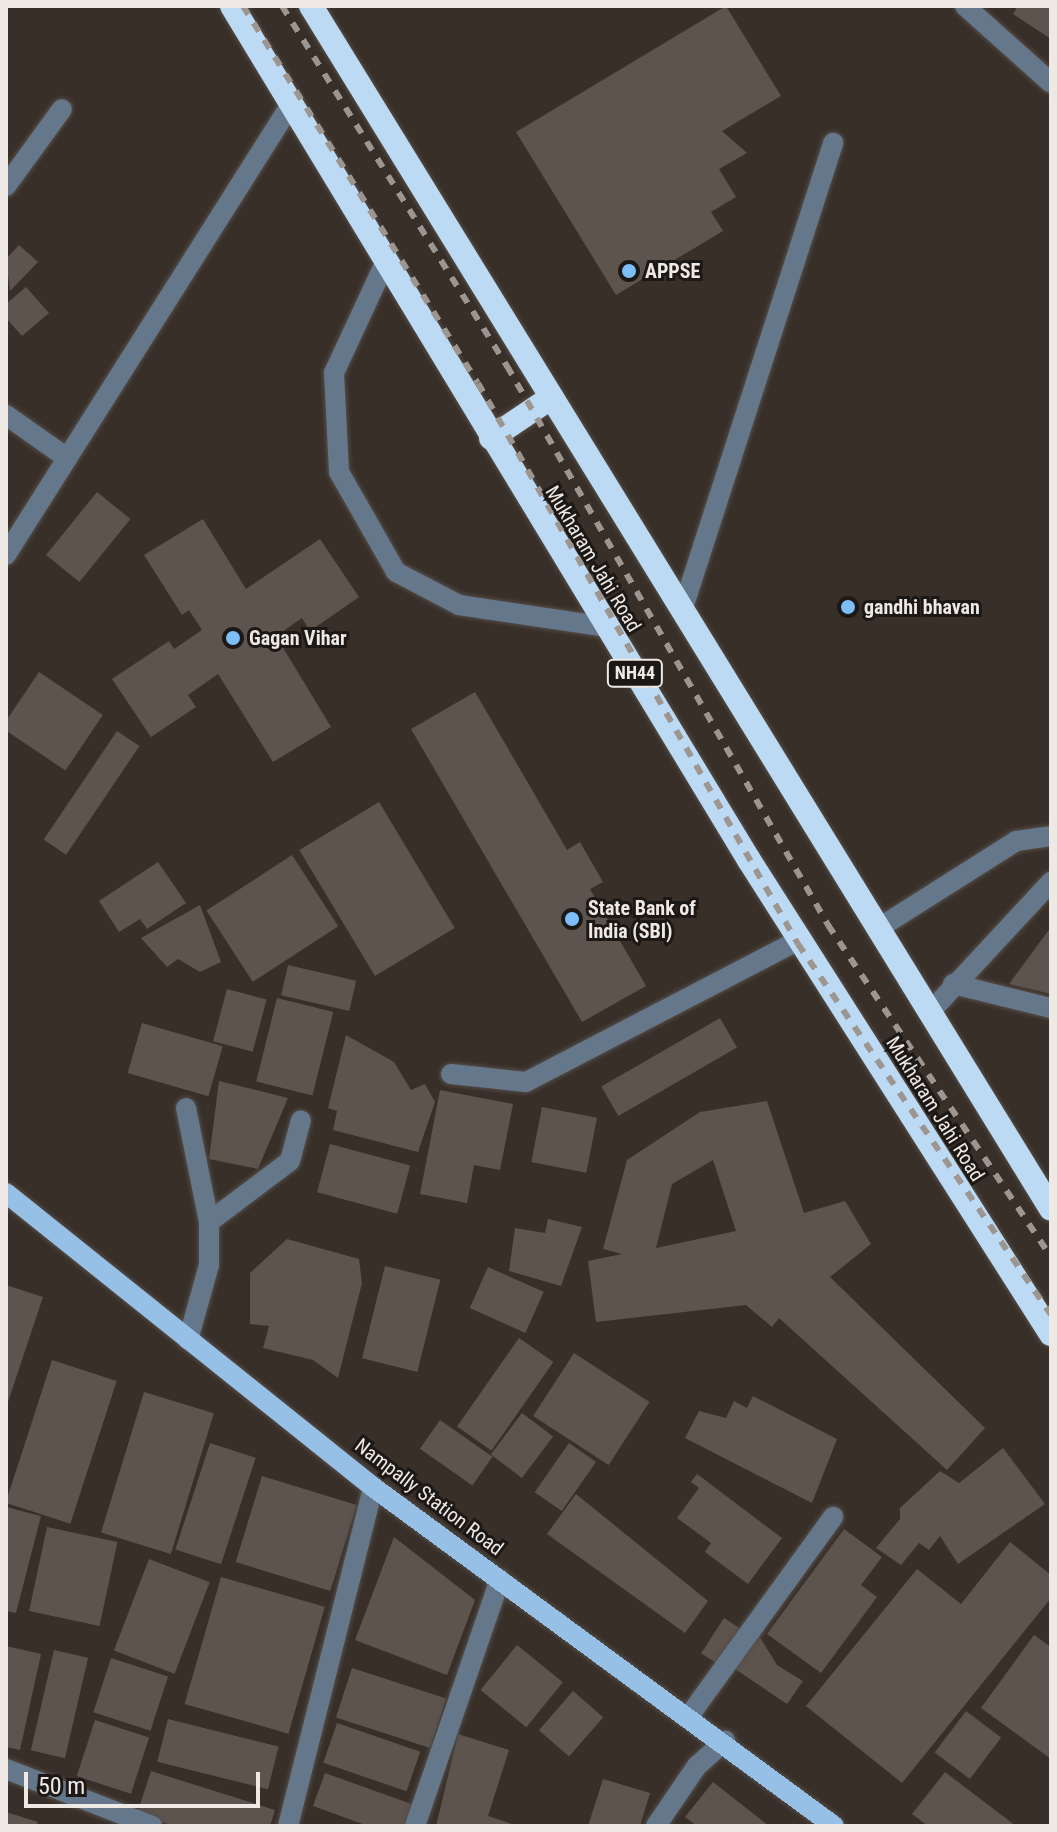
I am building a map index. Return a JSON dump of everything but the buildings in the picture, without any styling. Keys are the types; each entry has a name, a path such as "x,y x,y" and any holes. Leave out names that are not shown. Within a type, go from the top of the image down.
{"highway":[{"name":"Mukharam Jahi Road","path":"232,6 491,438 799,940 1051,1334"},
{"path":"311,6 932,1010 1051,1209"},
{"path":"491,438 552,397"}],"main road":[{"name":"Nampally Station Road","path":"6,1193 373,1487 725,1741 834,1826"}],"street":[{"path":"965,6 1051,83"},
{"path":"6,555 290,106"},
{"path":"6,186 62,109"},
{"path":"683,608 833,143"},
{"path":"385,263 334,373 339,472 396,572 459,605 607,627"},
{"path":"6,415 67,458"},
{"path":"879,928 1016,841 1051,836"},
{"path":"932,1010 1051,882"},
{"path":"451,1074 526,1082 799,940"},
{"path":"953,984 1051,1008"},
{"path":"186,1108 209,1222 209,1265 188,1340"},
{"path":"209,1222 290,1161 301,1120"},
{"path":"288,1826 373,1487"},
{"path":"689,1716 833,1517"},
{"path":"415,1826 500,1579"},
{"path":"656,1826 697,1766 725,1741"},
{"path":"6,1769 140,1824"}],"railway":[{"path":"243,6 478,383 798,944 1051,1315"},
{"path":"282,6 507,366 828,925 1051,1257"}],"place":[{"name":"APPSE","path":"629,271"},
{"name":"gandhi bhavan","path":"848,607"},
{"name":"Gagan Vihar","path":"233,638"},
{"name":"State Bank of India (SBI)","path":"572,919"}]}
